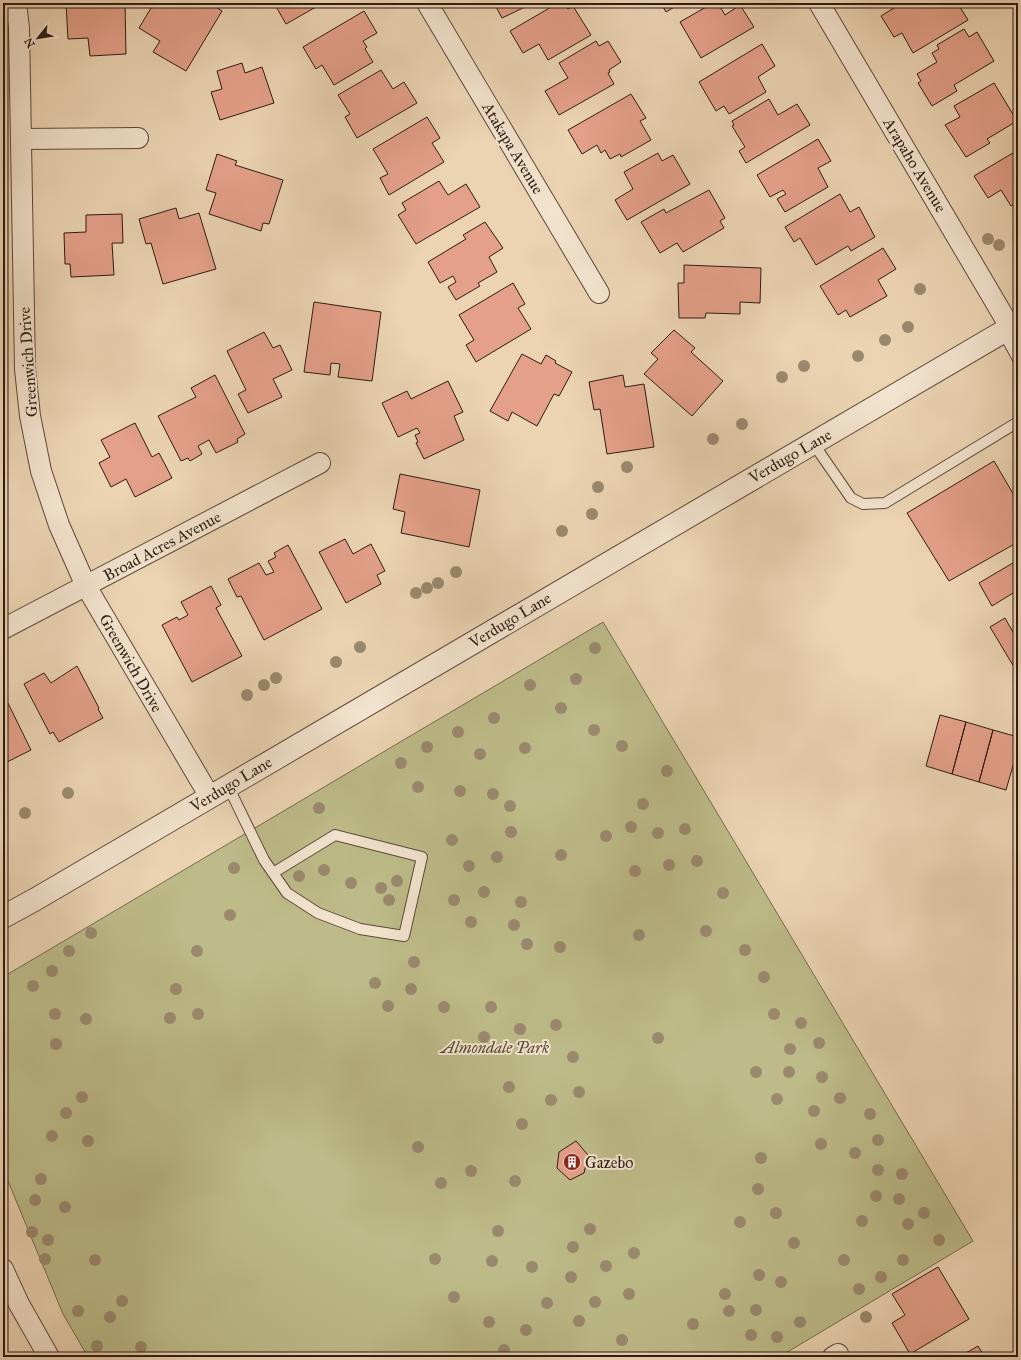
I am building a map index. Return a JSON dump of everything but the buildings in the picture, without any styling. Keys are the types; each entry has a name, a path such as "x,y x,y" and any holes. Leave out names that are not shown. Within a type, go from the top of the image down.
{"street":[{"name":"Greenwich Drive","path":"16,3 19,28 25,369 30,416 41,471 57,519 86,586 219,792"},
{"name":"Atakapa Avenue","path":"427,3 599,293"},
{"name":"Arapaho Avenue","path":"819,3 1010,327"},
{"path":"21,139 138,138"},
{"name":"Verdugo Lane","path":"3,917 219,792 1010,327"},
{"name":"Broad Acres Avenue","path":"3,629 320,463"},
{"path":"3,1269 19,1304 49,1357"}],"lane":[{"path":"1010,327 1018,359"},
{"path":"813,443 851,498 864,504 885,503 1018,422"},
{"path":"219,792 264,860 273,873 287,893 318,913 360,929 404,936 422,857 335,835 273,873"}],"green space":[{"name":"Almondale Park","path":"603,622 973,1241 779,1357 88,1357 63,1314 3,1169 3,977"}],"place":[{"name":"Gazebo","path":"572,1162"}]}
